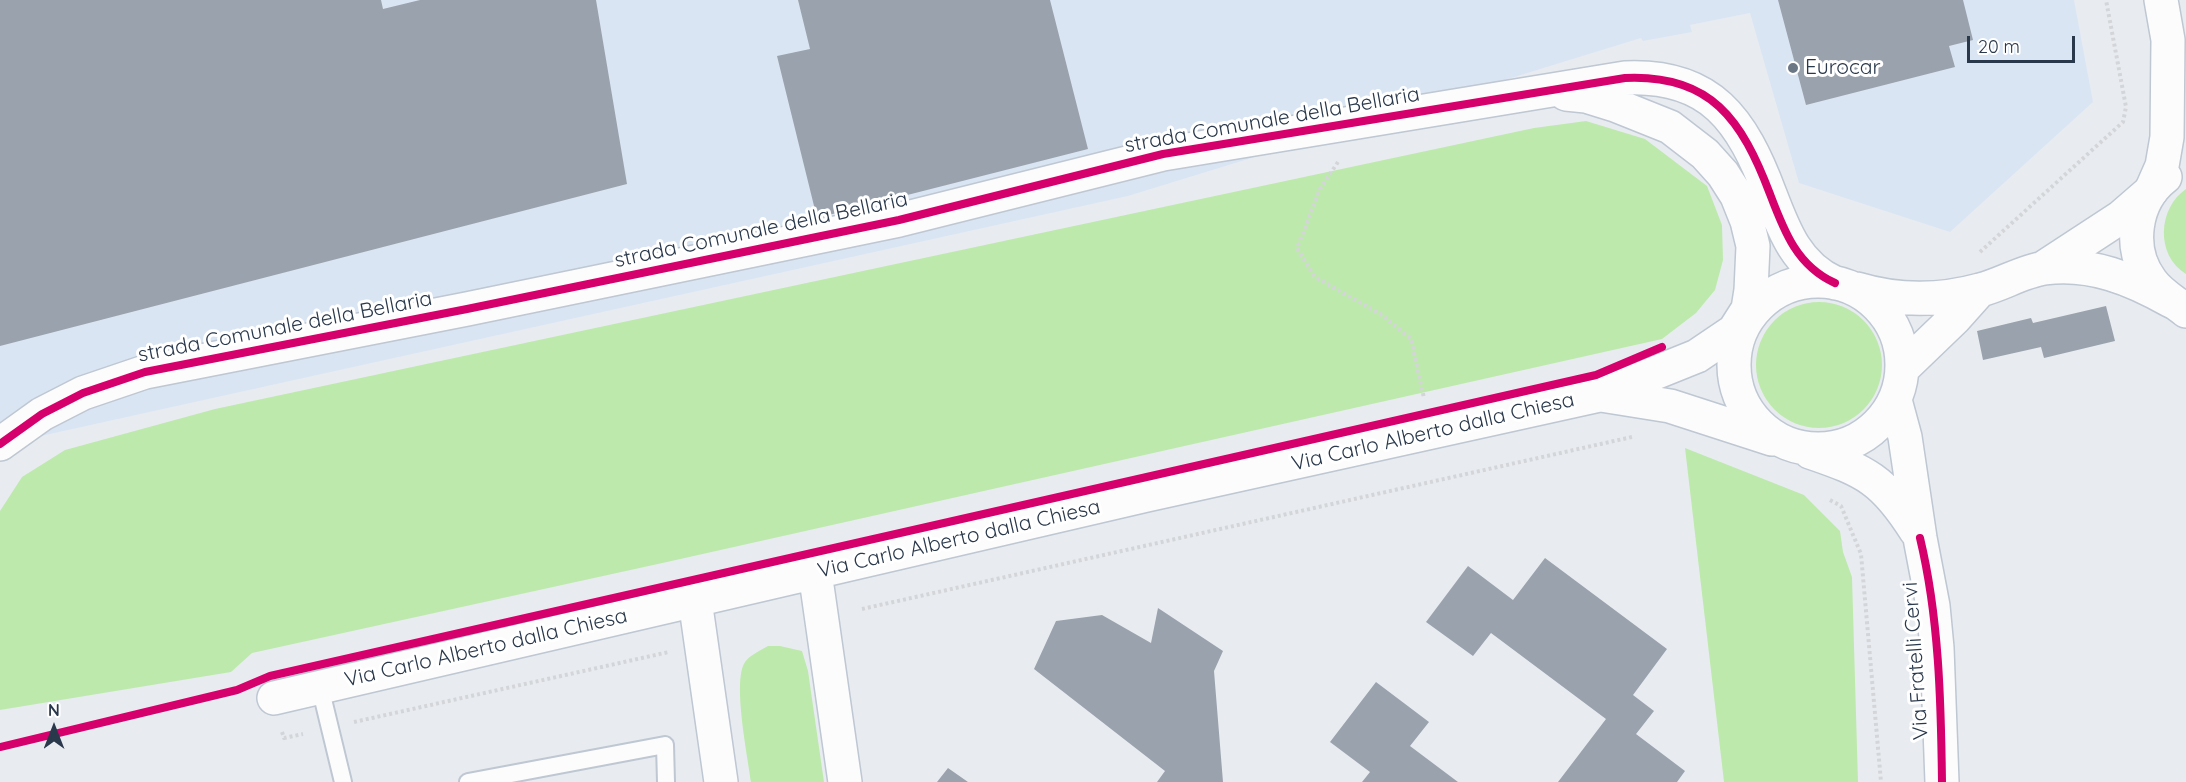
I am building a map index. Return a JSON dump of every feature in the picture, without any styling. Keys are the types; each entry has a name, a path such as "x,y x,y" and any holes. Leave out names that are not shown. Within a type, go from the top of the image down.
{"street":[{"path":"2161,0 2168,40 2166,148 2160,174 2139,218 2138,252 2148,278 2159,290 2182,307"},
{"path":"2168,40 2186,74"},
{"path":"1544,91 1640,77 1671,81 1708,97 1725,111 1743,134 1790,243 1814,271 1841,285 1868,297 1888,318 1899,342 1903,368 1895,400 1880,423 1863,437 1828,450 1809,450 1792,446 1761,428 1743,405 1738,393 1734,372 1736,344 1749,316 1773,294 1789,286 1809,281 1841,285 1876,295 1905,298 1945,296 1980,290 2043,268 2121,217 2166,176 2186,165"},
{"name":"strada Comunale della Bellaria","path":"0,444 42,414 83,393 145,372 467,309 899,220 1163,154 1544,91"},
{"name":"Via Carlo Alberto dalla Chiesa","path":"274,698 1136,498 1600,395 1697,356 1734,331 1748,309 1753,258 1752,237 1737,196 1714,163 1682,134 1656,121 1586,96 1544,91"},
{"path":"2043,268 2081,268 2106,272 2141,284 2182,307"},
{"path":"1903,368 1955,318 1980,290"},
{"name":"Via Carlo Alberto dalla Chiesa","path":"1600,395 1670,405 1792,446"},
{"name":"Via Fratelli Cervi","path":"1895,400 1905,437 1931,596 1937,648 1942,782"},
{"name":"Via Fratelli Cervi","path":"1792,446 1853,468 1879,484 1891,495 1920,538"},
{"path":"815,572 845,782"},
{"path":"695,600 721,782"}],"lane":[{"name":"Via Carlo Alberto dalla Chiesa","path":"320,687 343,782"},
{"path":"468,782 665,745 666,782"}],"path":[{"path":"1975,256 2123,122 2126,107 2106,0"},
{"path":"1364,121 1320,189 1297,248 1315,277 1382,315 1411,339 1425,403"},
{"path":"862,609 1638,436"},
{"path":"1821,494 1841,506 1861,554 1881,782"},
{"path":"274,698 284,738 673,651"}],"shaded area":[{"path":"0,0 2074,0 2093,102 1950,232 1799,183 1750,13 1690,25 1692,32 1643,41 1641,38 1128,196 0,445"}],"green space":[{"path":"1586,121 1645,139 1707,186 1722,225 1723,260 1715,290 1696,313 1662,339 252,653 231,672 0,710 0,511 22,477 65,450 215,409 1534,128"},
{"path":"2186,189 2186,274 2176,266 2169,255 2164,231 2170,208"},
{"path":"1819,302 1843,307 1864,320 1877,341 1882,365 1877,389 1864,410 1843,423 1819,428 1795,423 1774,410 1761,389 1756,365 1761,341 1774,320 1795,307"},
{"path":"1685,448 1804,495 1840,531 1843,552 1852,577 1858,782 1724,782"},
{"path":"768,646 802,651 808,671 824,782 751,782 740,702 741,672 747,659"}],"building":[{"path":"0,0 381,0 383,9 420,0 596,0 627,184 0,346"},
{"path":"798,0 1050,0 1088,149 817,218 777,56 810,49"},
{"path":"1778,0 1963,0 1973,40 1949,46 1955,67 1806,105"},
{"path":"2106,306 2115,341 2044,358 2041,347 1983,360 1977,331 2031,318 2033,323"},
{"path":"1545,558 1667,649 1633,695 1654,711 1636,734 1685,771 1677,782 1558,782 1606,719 1491,633 1473,656 1426,622 1468,566 1513,600"},
{"path":"1158,608 1223,651 1214,671 1223,782 1157,782 1165,771 1034,669 1056,621 1102,615 1151,643"},
{"path":"1376,682 1429,722 1410,746 1458,782 1362,782 1370,772 1330,742"},
{"path":"948,768 968,782 937,782"}],"cycle path":[{"path":"0,444 42,414 83,393 145,372 467,309 899,220 1163,154 1625,78 1655,79 1680,84 1701,93 1719,107 1748,144 1787,234 1801,257 1822,276 1835,283"},
{"path":"0,747 237,690 270,676 1596,375 1662,347"},
{"path":"1920,538 1935,629 1940,690 1942,782"}],"place":[{"name":"Eurocar","path":"1793,68"}]}
